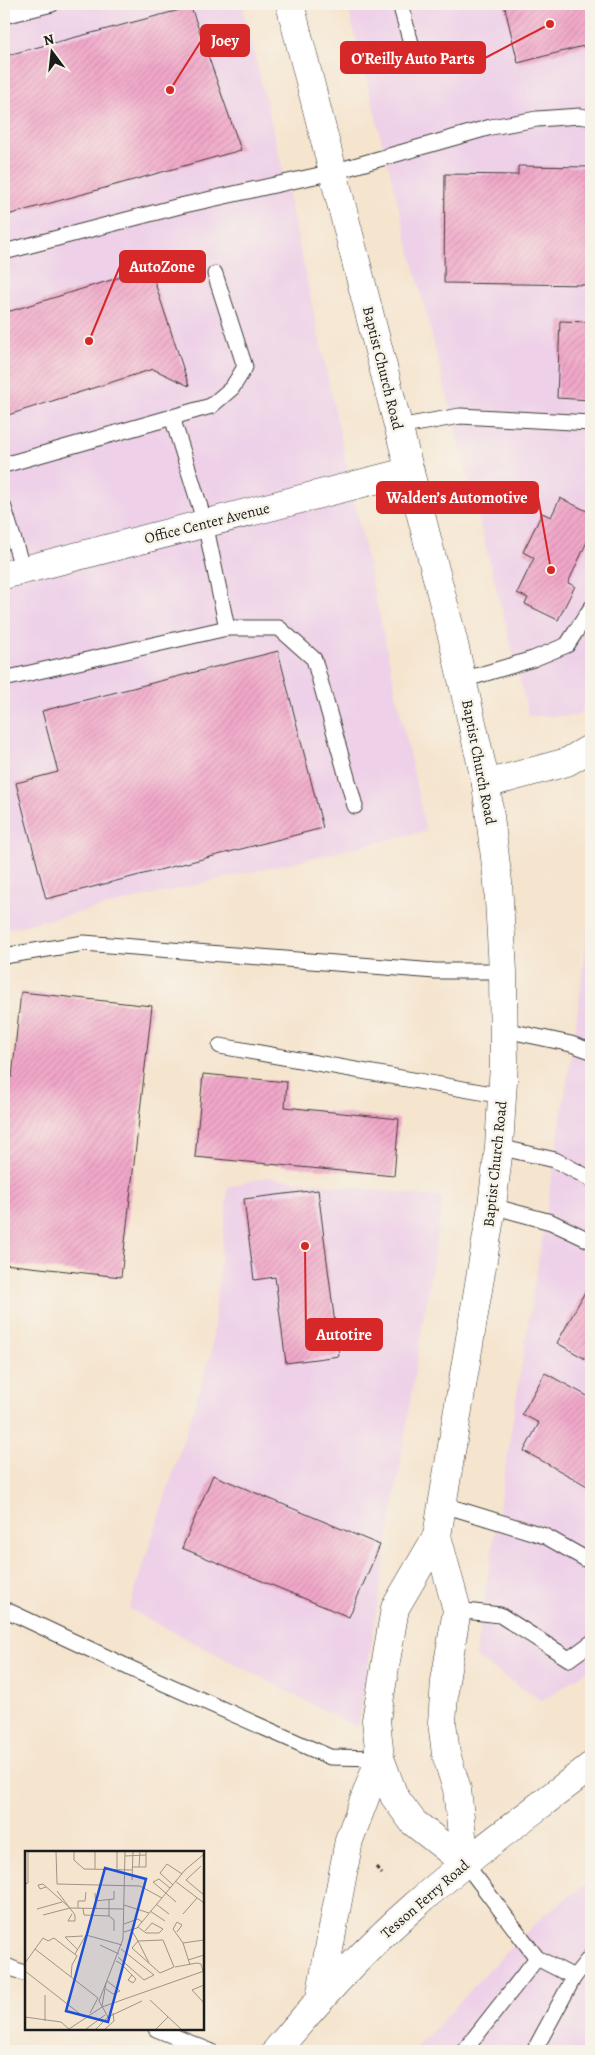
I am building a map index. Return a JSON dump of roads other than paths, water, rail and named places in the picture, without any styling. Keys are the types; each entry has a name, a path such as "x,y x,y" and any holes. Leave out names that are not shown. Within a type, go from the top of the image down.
{"street":[{"name":"Baptist Church Road","path":"290,4 463,680 486,784 498,882 504,971 503,1096 492,1206 444,1505 437,1536 395,1608 376,1720 380,1758 394,1796 413,1822 465,1863"},
{"name":"Office Center Avenue","path":"14,572 410,471"},
{"path":"486,784 567,762 591,748"},
{"name":"Baptist Church Road","path":"437,1536 457,1610 445,1681 442,1722 446,1754 457,1789 465,1863"},
{"path":"320,1998 349,1840 380,1758"},
{"name":"Tesson Ferry Road","path":"276,2051 320,1998 410,1910 465,1863 591,1766"}],"lane":[{"path":"4,16 52,4"},
{"path":"400,4 415,57"},
{"path":"4,252 180,206 333,172 492,127 537,119 580,116 591,118"},
{"path":"4,466 211,406 232,388 245,368 215,274"},
{"path":"398,427 460,416 591,423"},
{"path":"172,417 205,523 227,628"},
{"path":"4,508 14,572"},
{"path":"463,680 533,659 567,645 591,608"},
{"path":"4,679 227,628 279,628 314,659 355,806"},
{"path":"4,956 84,943 434,970 504,971"},
{"path":"504,1030 571,1044 591,1051"},
{"path":"220,1046 503,1096"},
{"path":"499,1147 554,1160 591,1179"},
{"path":"492,1206 551,1222 591,1241"},
{"path":"444,1505 545,1536 591,1562"},
{"path":"4,1609 134,1670 330,1757 380,1758"},
{"path":"457,1610 500,1615 568,1659 591,1643"},
{"path":"465,1863 537,1958 574,1977"},
{"path":"534,2051 574,1977 591,1956"},
{"path":"464,2051 537,1958"},
{"path":"4,1965 25,1974"},
{"path":"158,2030 210,2051"}],"place":[{"name":"O'Reilly Auto Parts","path":"550,24"},
{"name":"Joey","path":"170,90"},
{"name":"AutoZone","path":"89,341"},
{"name":"Walden’s Automotive","path":"551,570"},
{"name":"Autotire","path":"305,1246"}]}
